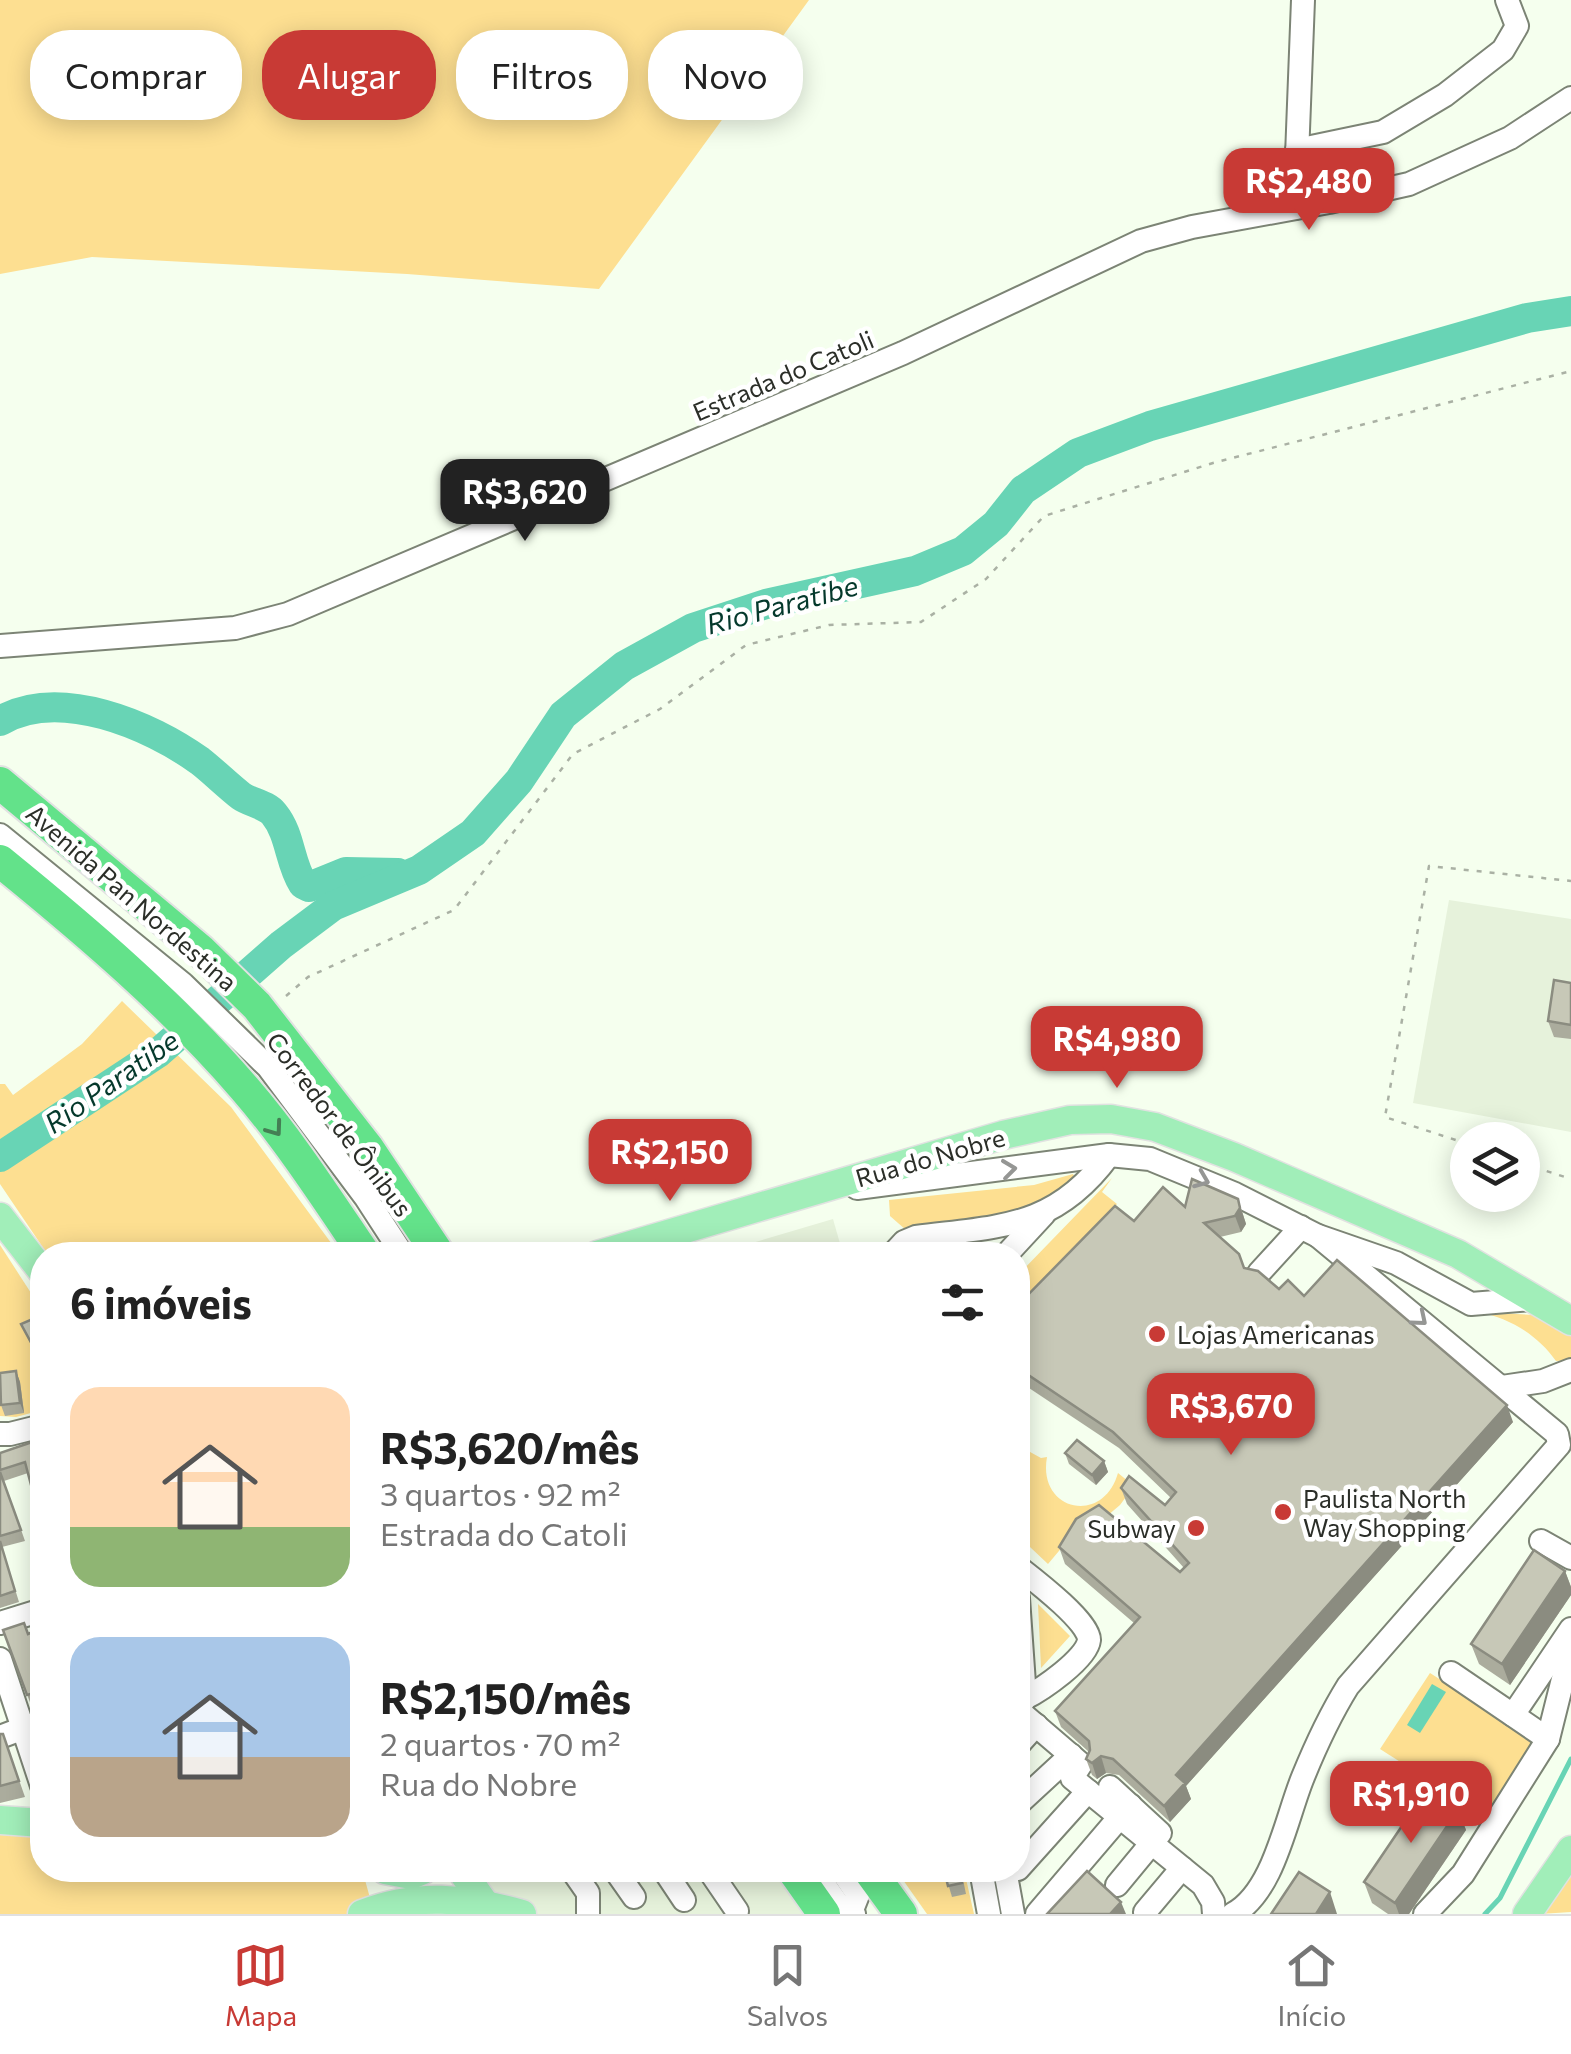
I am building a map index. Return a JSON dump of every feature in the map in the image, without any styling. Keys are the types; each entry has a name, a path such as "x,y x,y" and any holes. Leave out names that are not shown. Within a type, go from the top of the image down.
{"highway":[{"name":"Avenida Pan Nordestina","path":"0,783 200,950 272,1001 430,1242"},
{"path":"0,861 72,920 160,983 222,1042 270,1121 356,1242"},
{"path":"807,1882 843,1913"},
{"path":"878,1882 901,1914"}],"main road":[{"name":"Rua do Nobre","path":"641,1242 1003,1135 1070,1120 1111,1119 1155,1126 1458,1254 1571,1321"},
{"path":"0,1217 30,1256"},
{"path":"1533,1299 1571,1293"},
{"path":"0,1820 30,1821"},
{"path":"1527,1914 1571,1850"},
{"path":"372,1910 379,1882"},
{"path":"468,1882 479,1907"},
{"path":"372,1910 408,1899 522,1914"}],"street":[{"path":"1295,208 1304,0"},
{"path":"1297,150 1382,132 1445,95 1504,50 1518,26 1507,0"},
{"name":"Estrada do Catoli","path":"0,646 235,628 288,614 866,369 1141,241 1192,227 1409,184 1510,138 1571,98"},
{"path":"0,835 160,983"},
{"name":"Corredor de Ônibus","path":"222,1042 268,1067 395,1242"},
{"path":"808,1194 1109,1155 1150,1159 1235,1194 1309,1232 1396,1263 1472,1304 1533,1299"},
{"path":"1018,1242 1044,1214 1070,1199 1109,1155"},
{"path":"907,1242 1044,1214"},
{"path":"960,1242 971,1230"},
{"path":"1260,1273 1309,1232"},
{"path":"1232,1914 1241,1910 1268,1874 1303,1776 1329,1716 1348,1686 1558,1451 1557,1434 1379,1285 1309,1232"},
{"path":"1379,1285 1396,1263"},
{"path":"1502,1387 1543,1380 1571,1370"},
{"path":"3,1435 30,1429"},
{"path":"1541,1541 1571,1558"},
{"path":"1030,1577 1076,1617 1087,1630 1089,1640 1084,1652 1030,1705"},
{"path":"0,1623 30,1614"},
{"path":"1513,1715 1571,1629"},
{"path":"1424,1914 1463,1874 1548,1738 1571,1647"},
{"path":"0,1659 30,1718"},
{"path":"1452,1674 1548,1738"},
{"path":"1030,1717 1082,1764 1072,1778 1099,1789 1156,1838 1202,1885 1213,1902 1214,1914"},
{"path":"0,1737 30,1725"},
{"path":"1030,1793 1071,1755"},
{"path":"1030,1856 1099,1789"},
{"path":"1036,1914 1125,1811"},
{"path":"1116,1885 1156,1838"},
{"path":"1145,1912 1182,1868"},
{"path":"581,1882 588,1892 588,1914"},
{"path":"623,1882 634,1897"},
{"path":"672,1882 684,1900"},
{"path":"718,1882 737,1911"},
{"path":"822,1882 843,1913 858,1895 849,1882"},
{"path":"983,1882 989,1914"},
{"path":"1012,1882 1013,1914"}],"path":[{"path":"272,1001 308,977 454,910 573,754 660,709 746,645 829,625 921,622 986,579 1044,516 1214,462 1571,371"},
{"path":"1450,1138 1385,1117 1429,866 1571,881"},
{"path":"1540,1168 1571,1179"}],"shaded area":[{"path":"0,0 809,0 787,30 648,30 648,120 722,120 599,289 92,257 0,274"},
{"path":"1449,900 1571,919 1571,1132 1540,1126 1540,1122 1517,1122 1413,1103"},
{"path":"122,1001 231,1107 330,1242 39,1242 0,1184 0,1084 5,1084 13,1095 82,1044"},
{"path":"1073,1174 1078,1184 1039,1210 906,1230 890,1216 889,1200 1034,1185"},
{"path":"1112,1178 1102,1192 1117,1204 1030,1295 1030,1263"},
{"path":"833,1219 840,1242 756,1242"},
{"path":"0,1245 30,1291 30,1413 0,1416"},
{"path":"1478,1312 1534,1315 1571,1334 1571,1360 1556,1361 1522,1329"},
{"path":"1030,1452 1047,1457 1052,1490 1073,1505 1099,1500 1110,1490 1118,1473 1134,1486 1107,1516 1085,1520 1048,1564 1030,1547"},
{"path":"1038,1604 1070,1636 1041,1668"},
{"path":"1430,1673 1534,1740 1485,1816 1380,1749"},
{"path":"1432,1684 1446,1692 1420,1733 1407,1725"},
{"path":"0,1827 30,1829 30,1882 366,1882 370,1898 363,1908 348,1914 0,1914"},
{"path":"1571,1870 1571,1912 1540,1914"},
{"path":"479,1882 780,1882 802,1914 523,1914"},
{"path":"904,1882 967,1882 974,1914 927,1914"}],"building":[{"path":"1554,980 1571,983 1571,1025 1548,1021"},
{"name":"Paulista North Way Shopping","path":"1192,1179 1238,1199 1240,1208 1235,1216 1204,1223 1239,1254 1244,1268 1258,1271 1279,1289 1288,1280 1304,1296 1337,1260 1507,1405 1176,1775 1185,1783 1164,1806 1113,1759 1101,1756 1092,1763 1086,1759 1089,1741 1055,1711 1140,1617 1059,1547 1076,1519 1099,1505 1180,1572 1189,1563 1121,1488 1129,1476 1165,1505 1176,1492 1113,1432 1030,1376 1030,1293 1115,1206 1134,1221 1163,1187 1185,1207"},
{"path":"30,1320 30,1341 21,1324"},
{"path":"16,1371 20,1403 1,1405 0,1373"},
{"path":"1077,1440 1104,1461 1092,1475 1065,1453"},
{"path":"30,1443 30,1481 25,1462 0,1470 0,1453"},
{"path":"0,1472 21,1530 0,1536"},
{"path":"0,1541 15,1591 0,1596"},
{"path":"1534,1550 1565,1571 1502,1664 1471,1644"},
{"path":"24,1623 30,1633 30,1694 27,1695 3,1630"},
{"path":"0,1734 19,1781 0,1786"},
{"path":"1427,1789 1458,1810 1395,1903 1364,1882"},
{"path":"1087,1871 1121,1902 1110,1914 1047,1914"},
{"path":"1299,1872 1330,1892 1316,1914 1271,1914"}],"waterway":[{"name":"Rio Paratibe","path":"0,1157 158,1053 281,945 333,906 419,870 473,833 519,781 563,715 624,666 693,628 766,604 915,571 963,551 996,524 1023,490 1078,453 1150,426 1527,318 1571,311"},
{"path":"0,721 23,711 49,707 76,709 103,714 156,735 200,761 241,796 271,811 284,831 298,876 309,887 346,872 398,873"},
{"path":"1485,1914 1500,1898 1571,1759"}],"place":[{"name":"Lojas Americanas","path":"1157,1334"},
{"name":"Paulista North Way Shopping","path":"1283,1512"},
{"name":"Subway","path":"1196,1528"}]}
